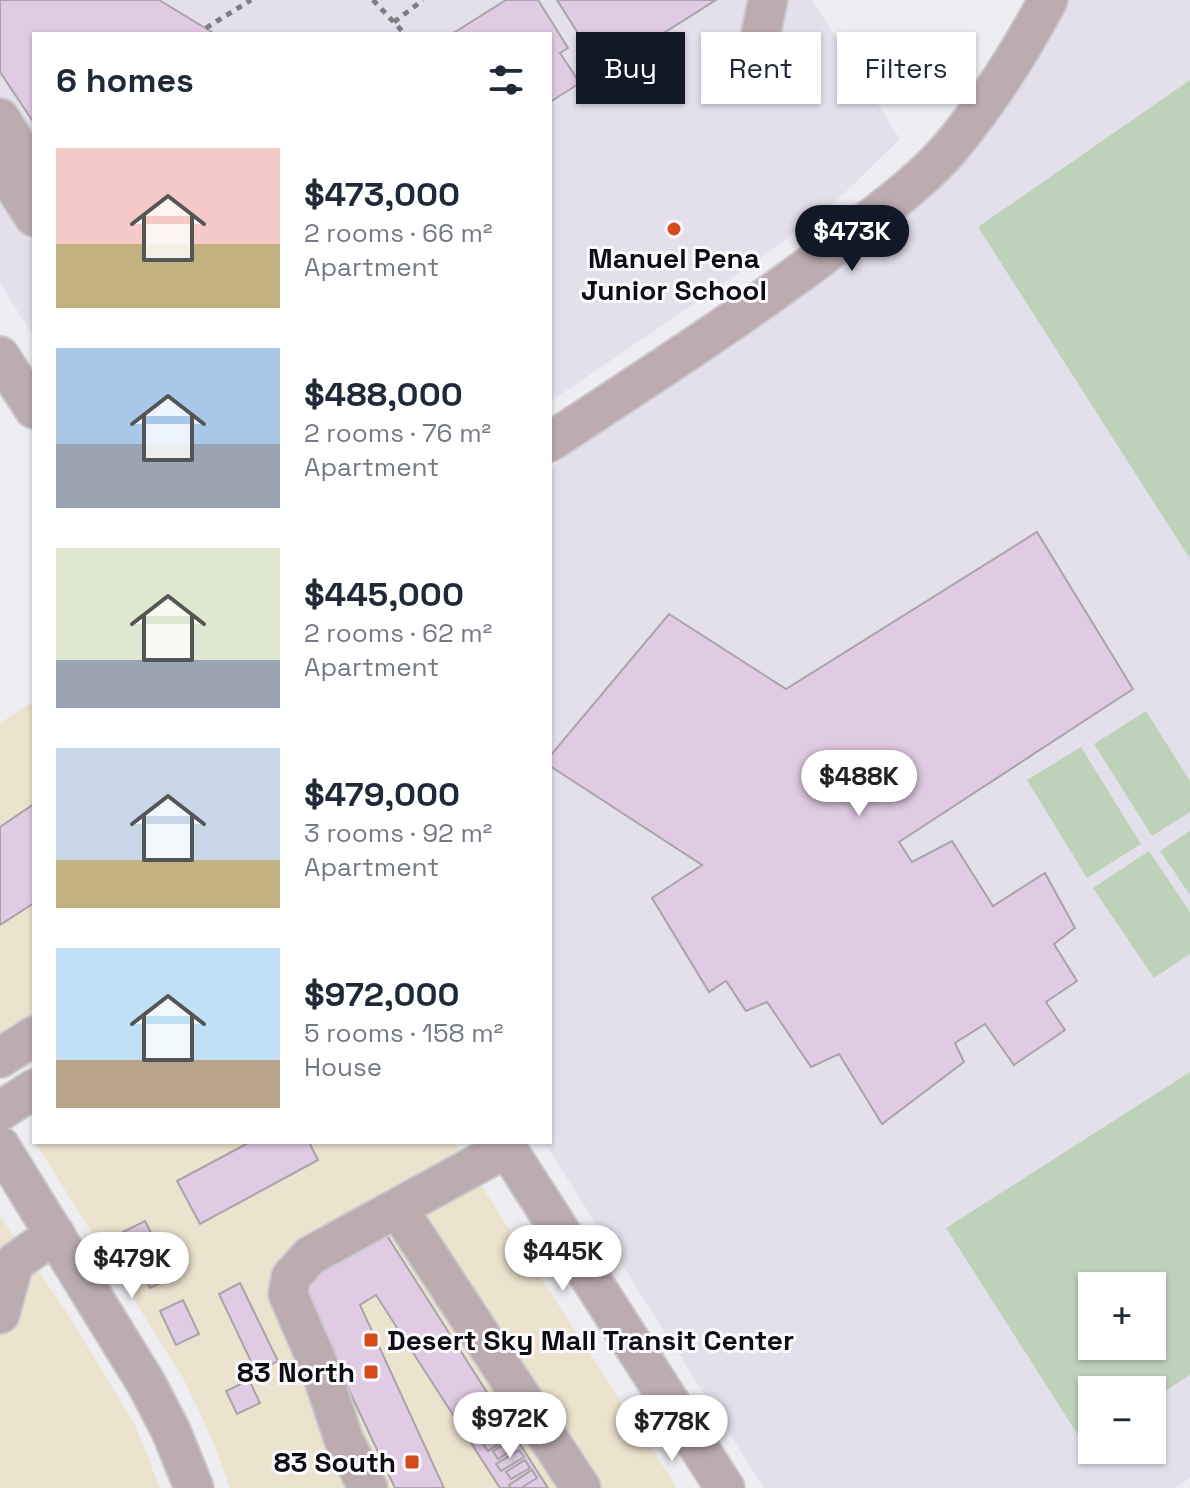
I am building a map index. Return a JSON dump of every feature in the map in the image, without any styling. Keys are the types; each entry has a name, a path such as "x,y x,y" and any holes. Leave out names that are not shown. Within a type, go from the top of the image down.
{"street":[{"path":"552,441 805,270 927,171 988,101 1022,50 1048,0"},
{"path":"0,118 32,170"},
{"path":"0,164 32,214"},
{"path":"0,356 32,406"},
{"path":"0,1058 32,1037"},
{"path":"0,1111 32,1090"},
{"path":"368,1488 344,1440 320,1368 288,1294 291,1277 310,1256 398,1209 505,1145 725,1488"},
{"path":"0,1146 146,1383 171,1431 194,1488"},
{"path":"398,1209 581,1488"},
{"path":"0,1314 14,1263 55,1234"}],"path":[{"path":"206,28 251,0"},
{"path":"373,0 403,32"},
{"path":"394,22 423,0"}],"shaded area":[{"name":"Manuel Pena Junior School","path":"0,0 812,0 837,39 837,104 878,104 900,139 836,201 762,257 552,401 552,32 32,32 32,334 0,283"},
{"path":"1062,0 1190,0 1190,1478 1175,1488 764,1488 545,1144 552,1144 552,467 897,225 950,175"},
{"path":"32,702 32,1016 0,1038 0,723"},
{"name":"Desert Sky Mall Transit Center","path":"36,1144 454,1144 677,1488 230,1488 213,1441 183,1378"},
{"path":"0,1216 64,1308 135,1425 160,1488 0,1488"}],"green space":[{"path":"1190,80 1190,559 978,227"},
{"path":"1146,711 1190,781 1190,812 1152,836 1094,744"},
{"path":"1081,747 1141,844 1087,878 1027,780"},
{"path":"1190,831 1190,895 1160,851"},
{"path":"1149,851 1190,912 1190,954 1154,978 1093,888"},
{"path":"1190,1072 1190,1375 1166,1390 1166,1376 1078,1376 1078,1435 946,1228"}],"building":[{"path":"0,0 159,0 212,32 32,32 32,120 0,72"},
{"path":"506,0 538,0 568,48 560,53 576,77 576,86 552,101 552,32 455,32"},
{"path":"557,0 716,0 665,32 577,32"},
{"path":"1037,532 1133,689 899,842 912,862 952,841 993,906 1045,873 1075,928 1054,944 1077,981 1046,1002 1065,1030 1014,1065 985,1024 955,1043 964,1062 882,1124 839,1054 811,1067 767,1002 746,1011 726,981 709,992 652,898 702,865 552,767 552,754 669,614 786,689"},
{"path":"32,805 32,904 0,925 0,827"},
{"path":"246,1144 310,1144 318,1160 200,1224 177,1181"},
{"path":"145,1221 173,1277 150,1288 123,1232"},
{"path":"384,1231 548,1488 500,1488 376,1295 360,1305 444,1488 395,1488 299,1284"},
{"path":"240,1283 278,1361 256,1372 219,1294"},
{"path":"183,1300 199,1334 176,1345 160,1311"},
{"path":"249,1380 260,1403 237,1414 226,1391"},
{"path":"506,1429 510,1436 488,1451 483,1444"},
{"path":"512,1439 517,1446 498,1459 493,1451"},
{"path":"519,1450 524,1457 501,1471 496,1464"},
{"path":"525,1460 530,1468 511,1479 506,1472"},
{"path":"532,1470 537,1478 521,1488 511,1488 509,1485"}],"place":[{"name":"Manuel Pena Junior School","path":"674,229"},
{"name":"Desert Sky Mall Transit Center","path":"371,1340"},
{"name":"83 North","path":"371,1372"},
{"name":"83 South","path":"412,1462"}]}
